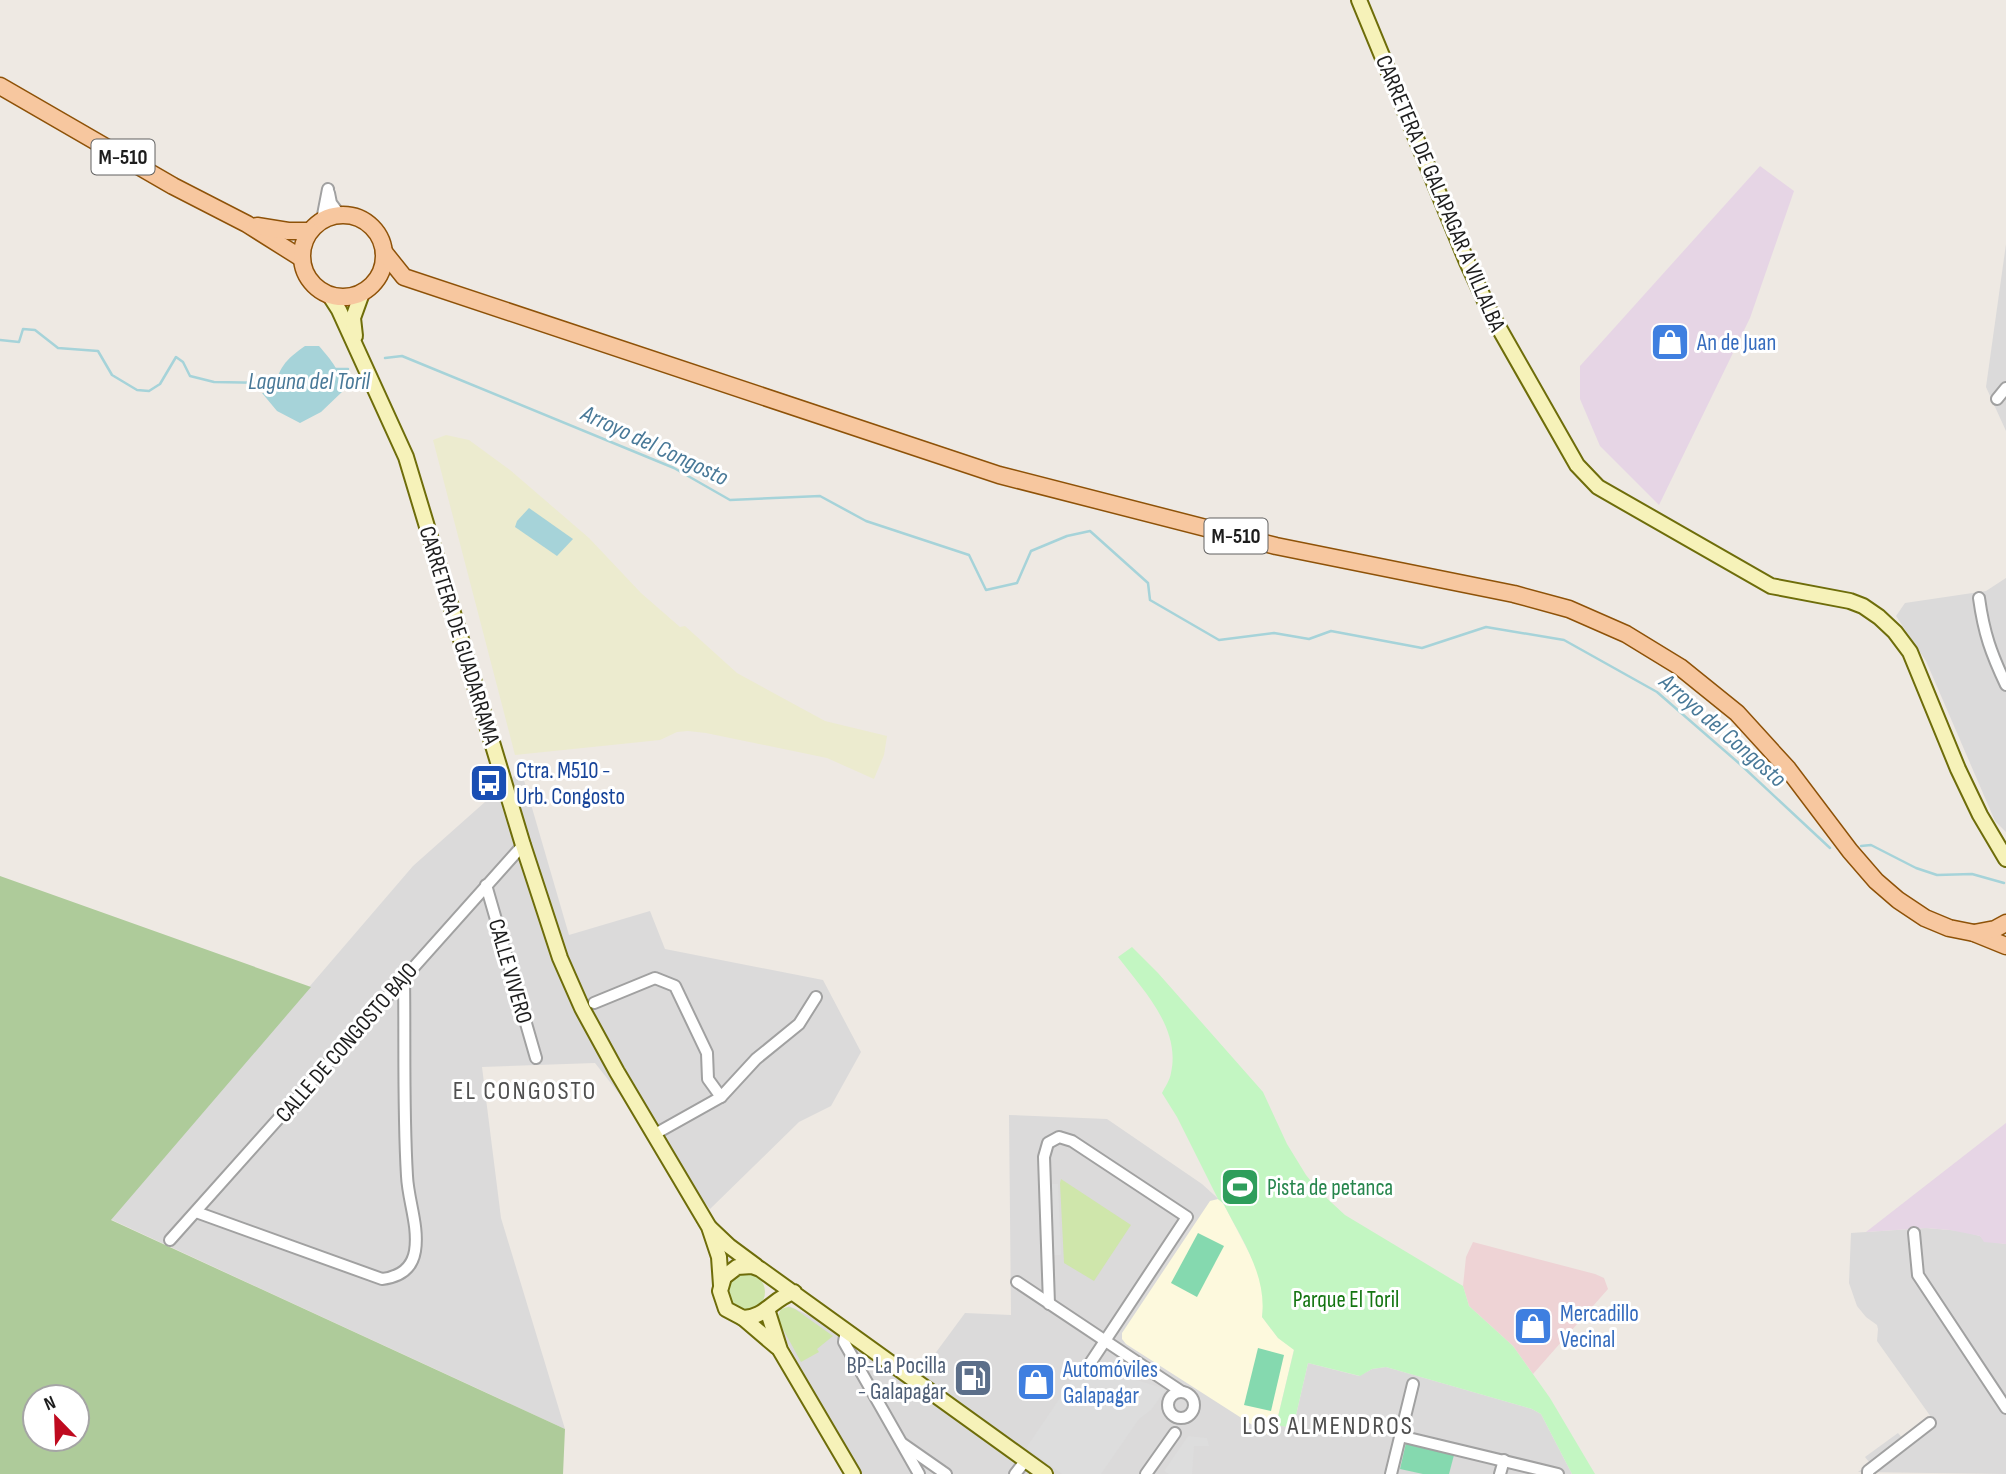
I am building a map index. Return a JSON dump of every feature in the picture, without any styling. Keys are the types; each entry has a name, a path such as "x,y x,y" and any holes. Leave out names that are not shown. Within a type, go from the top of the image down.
{"main road":[{"name":"CARRETERA DE GALAPAGAR A VILLALBA","path":"1359,0 1490,314 1577,465 1598,487 1771,586 1850,601 1879,617 1910,652 1980,815 2005,853"},
{"name":"M-510","path":"0,86 173,186 247,224 301,258 307,278 321,292 330,296"},
{"name":"M-510","path":"247,224 288,231 316,226 340,215"},
{"path":"330,296 349,297 404,277 384,252 382,242 370,225 351,216 340,215"},
{"path":"301,258 302,247 316,226"},
{"name":"M-510","path":"367,289 382,270 384,252"},
{"name":"M-510","path":"404,277 999,475 1276,546 1514,594 1569,609 1626,634 1680,667 1738,713 1788,769 1850,851 1876,881 1898,900 1925,918 1949,928 1975,933 2006,946"},
{"name":"CARRETERA DE GUADARRAMA","path":"355,345 353,318 367,289"},
{"name":"CARRETERA DE GUADARRAMA","path":"330,296 339,310 406,457 523,845 560,958 582,1008 617,1072 709,1227 719,1257 721,1285"},
{"path":"1975,933 1995,929 2006,923"},
{"name":"CARRETERA DE GUADARRAMA","path":"709,1227 763,1271 1045,1474"},
{"path":"721,1285 730,1272 737,1268 752,1266 763,1271"},
{"name":"M-510","path":"763,1271 773,1288 769,1307 780,1350 853,1474"},
{"name":"M-510","path":"721,1285 723,1304 731,1314 743,1318 780,1350"},
{"path":"743,1318 756,1317 783,1295 794,1292"}],"street":[{"path":"316,226 328,189 331,203 340,215"},
{"path":"1997,398 2006,388"},
{"path":"1979,598 1989,649 2006,685"},
{"name":"CALLE DE CONGOSTO BAJO","path":"170,1240 523,845"},
{"name":"CALLE VIVERO","path":"486,885 536,1058"},
{"path":"196,1212 382,1279 397,1277 409,1267 415,1252 416,1237 407,1177 404,976"},
{"path":"594,1003 655,978 674,986 707,1053 708,1079 721,1097"},
{"path":"389,995 397,992 405,996"},
{"path":"655,1134 721,1097 756,1059 799,1024 816,997"},
{"path":"1049,1304 1044,1157 1048,1143 1059,1137 1072,1142 1187,1217 1089,1365"},
{"path":"1914,1233 1917,1275 2006,1408"},
{"path":"1017,1282 1167,1381 1178,1393 1191,1397 1194,1403 1191,1413 1146,1474"},
{"path":"846,1329 844,1342 919,1474"},
{"path":"1391,1474 1413,1384"},
{"path":"1175,1433 1174,1416 1168,1408 1170,1398 1178,1393"},
{"path":"1174,1416 1187,1416"},
{"path":"1868,1474 1868,1471 1930,1423"},
{"path":"1400,1436 1558,1474"},
{"path":"901,1443 946,1474"},
{"path":"1015,1474 1026,1460"},
{"path":"1500,1474 1504,1460"}],"shaded area":[{"name":"An de Juan","path":"1760,166 1794,191 1750,318 1659,505 1600,446 1580,399 1580,366"},
{"path":"2006,244 2006,431 1986,387"},
{"path":"2006,578 2006,832 1995,821 1926,661 1896,616 1905,603 1986,591"},
{"path":"521,770 569,935 650,911 665,949 823,980 861,1052 831,1106 799,1122 710,1209 595,1063 482,1067 501,1218 565,1429 110,1219 413,866"},
{"path":"1009,1115 1107,1119 1202,1184 1223,1203 1277,1425 1293,1428 1308,1363 1359,1376 1372,1369 1386,1367 1532,1409 1541,1414 1572,1474 855,1474 776,1321 789,1306 923,1370 965,1313 1011,1315"},
{"path":"2006,1123 2006,1244 1984,1242 1980,1236 1950,1230 1926,1228 1866,1232"},
{"path":"1050,1184 1058,1184 1061,1255 1053,1255"},
{"path":"1218,1199 1223,1203 1260,1274 1264,1299 1262,1317 1278,1338 1294,1349 1274,1433 1268,1435 1122,1339 1122,1333 1210,1201"},
{"path":"1926,1228 1962,1231 1980,1236 1986,1241 2006,1244 2006,1474 1858,1472 1870,1463 1865,1457 1898,1433 1903,1439 1931,1417 1877,1341 1877,1325 1857,1306 1849,1283 1851,1233"},
{"name":"Mercadillo Vecinal","path":"1473,1242 1604,1278 1608,1289 1533,1374 1513,1346 1469,1306 1463,1286 1466,1257"},
{"path":"1083,1364 1166,1389 1151,1410 1139,1419 1101,1474 1062,1474 1026,1448"},
{"path":"1188,1436 1207,1438 1209,1446 1194,1446 1192,1474 1169,1474 1164,1471"}],"green space":[{"path":"446,435 469,440 510,470 589,538 641,593 680,627 685,626 737,673 825,721 887,736 884,755 874,779 827,758 688,731 677,732 660,740 515,755 433,440"},
{"path":"0,876 311,987 111,1220 565,1429 563,1474 0,1474"},
{"name":"Parque El Toril","path":"1132,947 1263,1092 1287,1144 1319,1191 1345,1215 1463,1286 1469,1306 1513,1346 1550,1398 1595,1474 1572,1474 1541,1414 1532,1409 1386,1367 1372,1369 1360,1376 1308,1363 1293,1428 1276,1425 1294,1350 1278,1338 1262,1317 1261,1287 1252,1258 1162,1093 1171,1073 1173,1056 1170,1041 1158,1010 1118,957"},
{"path":"1061,1179 1131,1225 1094,1281 1064,1263"},
{"path":"1198,1233 1224,1246 1197,1297 1171,1283"},
{"path":"746,1273 759,1279 765,1292 759,1305 746,1311 733,1305 727,1292 733,1279"},
{"path":"781,1309 795,1309 833,1336 817,1349 819,1352 801,1362 777,1318"},
{"path":"1258,1348 1284,1355 1271,1411 1244,1405"},
{"path":"1406,1443 1454,1455 1449,1474 1423,1474 1400,1469"}],"water":[{"name":"Laguna del Toril","path":"305,346 319,346 332,361 343,391 321,412 300,423 277,411 262,393 274,393 284,365"},
{"path":"529,508 573,539 557,556 515,527"}],"waterway":[{"name":"Arroyo del Congosto","path":"0,340 19,342 23,329 35,330 58,348 98,351 112,375 137,390 149,391 160,384 176,357 183,362 190,376 214,382 277,383"},
{"name":"Arroyo del Congosto","path":"385,358 402,356 674,468 730,500 820,496 866,521 969,555 986,590 1017,583 1031,551 1067,536 1090,531 1148,583 1150,600 1219,640 1274,633 1309,639 1331,631 1422,648 1486,627 1564,640 1657,692 1830,848"},
{"name":"Arroyo del Congosto","path":"335,369 348,369"},
{"name":"Arroyo del Congosto","path":"1861,846 1871,845 1916,868 1937,875 1972,874 2004,883"}],"place":[{"name":"An de Juan","path":"1670,342"},
{"name":"Ctra. M510 - Urb. Congosto","path":"489,783"},
{"name":"Pista de petanca","path":"1240,1187"},
{"name":"Mercadillo Vecinal","path":"1533,1326"},
{"name":"BP-La Pocilla - Galapagar","path":"973,1378"},
{"name":"Automóviles Galapagar","path":"1036,1382"}],"district":[{"name":"EL CONGOSTO","path":"525,1090"},
{"name":"LOS ALMENDROS","path":"1328,1425"}]}
